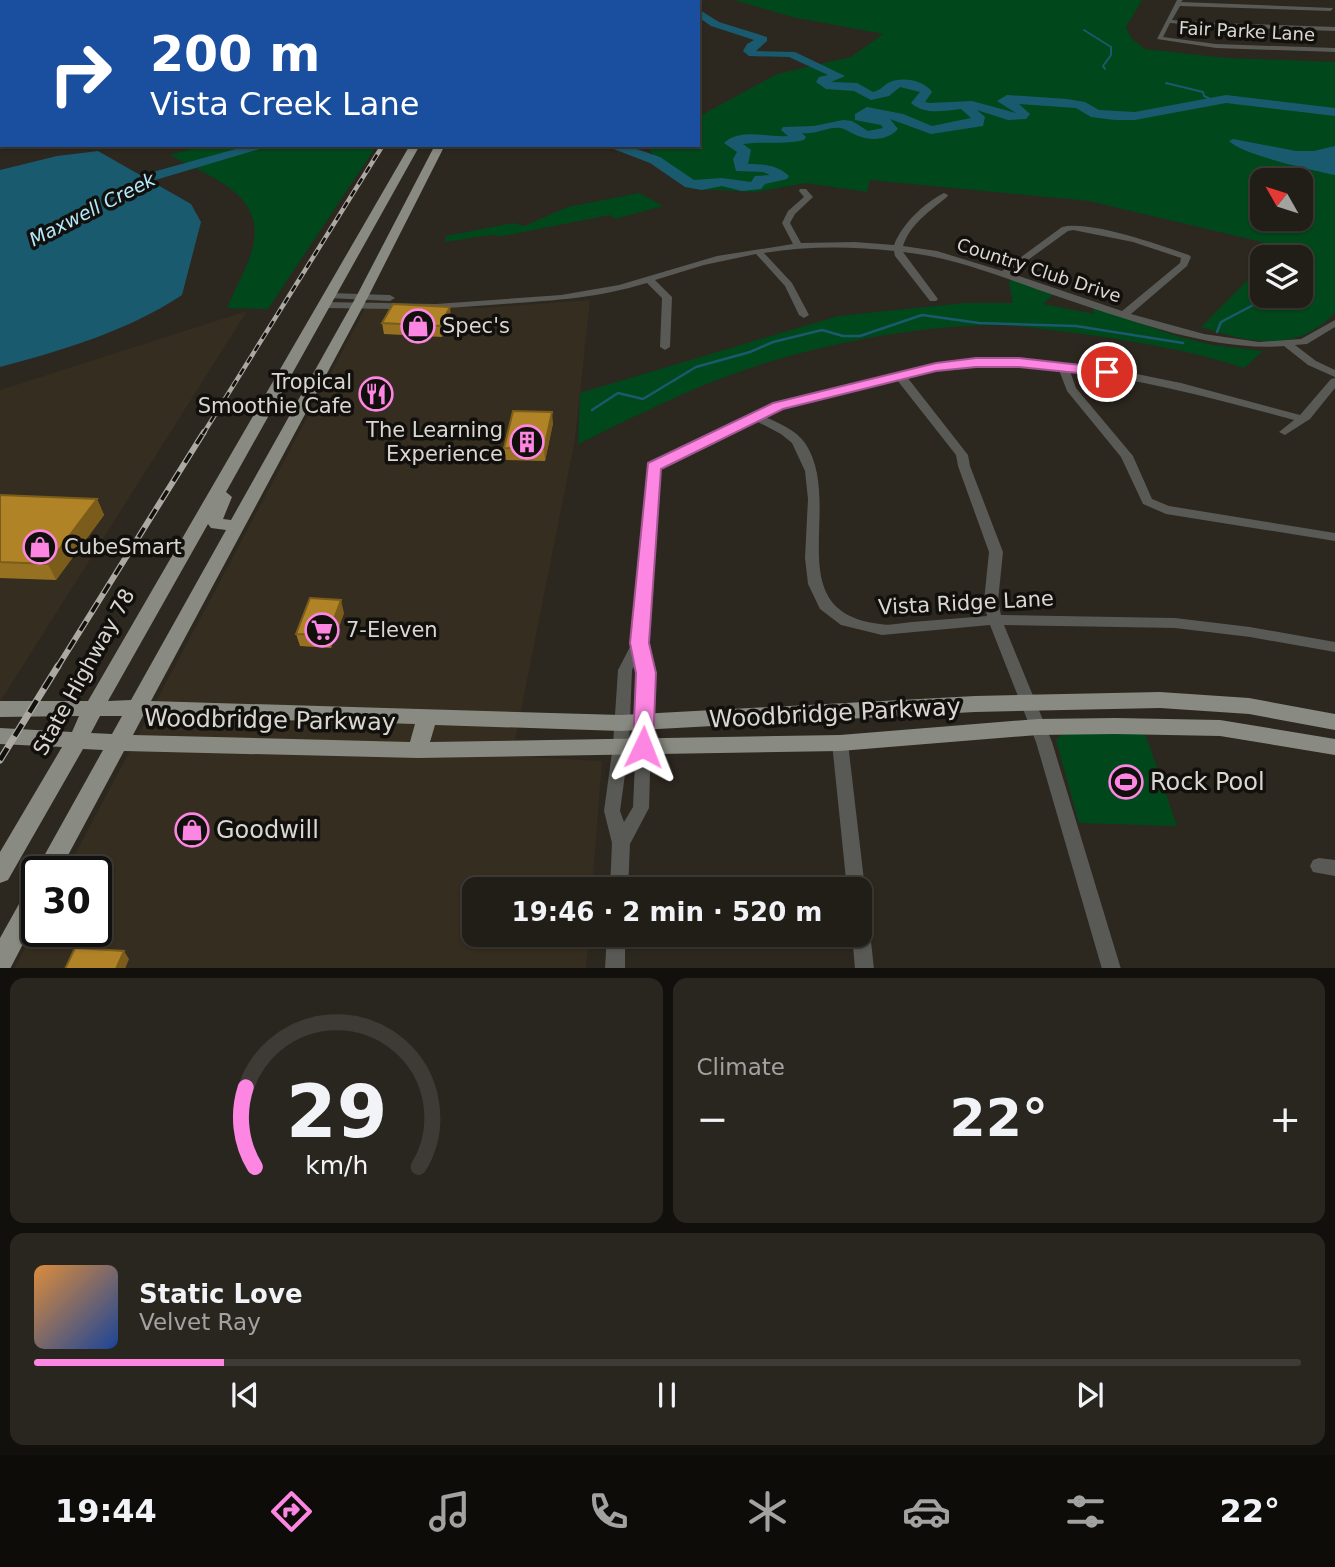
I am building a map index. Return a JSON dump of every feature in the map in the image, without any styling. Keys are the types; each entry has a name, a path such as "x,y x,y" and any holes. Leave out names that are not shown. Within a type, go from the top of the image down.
{"main road":[{"name":"State Highway 78","path":"0,873 243,445 383,207 414,147"},
{"path":"56,856 360,301 439,147"},
{"path":"237,526 217,524 214,521 215,514 246,458 243,445"},
{"name":"Woodbridge Parkway","path":"0,709 136,708 643,723 822,710 1028,702 1185,701 1249,706 1335,722"},
{"path":"418,750 427,716"},
{"name":"Woodbridge Parkway","path":"0,736 418,750 840,743 1038,726 1220,729 1335,747"},
{"path":"0,962 21,923"}],"street":[{"path":"1313,0 1333,10"},
{"path":"1333,10 1179,2 1169,21 1335,29"},
{"name":"Fair Parke Lane","path":"1169,21 1163,34 1157,37 1216,46 1335,50"},
{"path":"798,246 786,223 791,213 809,197 803,191"},
{"path":"933,299 898,254 897,248 899,240 914,222 944,195"},
{"path":"1004,273 1065,229 1073,227 1135,240 1186,257 1184,264 1125,314"},
{"name":"Country Club Drive","path":"328,301 517,303 569,297 648,279 714,259 758,251 798,246 850,245 897,248 950,257 1207,340 1232,344 1289,346 1320,336 1335,323"},
{"path":"758,251 789,285 804,315"},
{"path":"648,279 667,297 665,346"},
{"path":"1289,346 1312,363 1335,374"},
{"path":"621,843 642,808 646,673 639,643 654,466 778,406 936,367 976,363 1019,362 1161,381 1299,417"},
{"path":"1063,367 1071,389 1127,456 1147,501 1153,505 1166,510 1335,537"},
{"path":"899,376 962,454 996,552 991,601 995,620 1038,726 1112,968"},
{"path":"1285,432 1335,381"},
{"name":"Vista Ridge Lane","path":"755,416 784,430 799,444 812,474 814,525 811,568 820,600 841,622 882,630 995,620 1175,623 1250,632 1335,647"},
{"path":"620,877 621,843 612,811 621,745 625,670 639,643"},
{"path":"840,743 855,877"},
{"path":"615,968 616,947"},
{"path":"863,947 866,968"}],"shaded area":[{"path":"590,300 575,439 512,756 602,761 593,877 462,877 462,947 588,947 586,968 15,968 26,947 112,947 112,856 74,856 369,301 481,308"},
{"path":"247,311 3,697 0,702 0,390"}],"green space":[{"path":"734,0 1142,0 1126,27 1131,38 1145,49 1226,58 1335,62 1335,313 1320,326 1288,340 1255,340 1201,327 1250,278 1250,308 1313,308 1313,245 1270,245 1089,201 870,180 867,192 806,183 755,192 694,189 667,174 647,147 700,147 700,116 777,74 851,57 883,34 792,17"},
{"path":"197,147 376,147 268,309 227,308 254,242 254,225 250,210 229,187 170,155"},
{"path":"639,193 663,206 615,219 610,215 503,236 490,235 445,242 446,236 513,223 524,226 568,207"},
{"path":"1013,276 1057,291 1043,304 1095,314 1092,310 1095,308 1180,337 1213,345 1263,351 1244,368 1157,346 1021,326 929,329 827,346 763,364 713,381 578,444 580,393 838,316 964,303 1013,303 1009,283"},
{"path":"1064,733 1145,733 1177,826 1079,823 1056,740"}],"water":[{"path":"1233,139 1296,151 1314,151 1335,146 1335,175 1248,152 1229,141"},
{"path":"98,151 191,204 201,222 182,295 117,329 0,367 0,170 57,156"}],"building":[{"path":"393,304 450,307 440,326 382,323"},
{"name":"The Learning Experience","path":"513,411 552,412 544,449 504,448"},
{"name":"CubeSmart","path":"0,495 97,499 48,564 0,562"},
{"path":"310,598 341,600 328,635 296,634"},
{"path":"75,948 124,951 116,968 65,968"}],"waterway":[{"path":"700,13 715,24 763,39 751,46 749,51 753,54 791,54 839,76 823,80 826,85 857,87 871,96 885,93 894,85 908,84 924,89 926,92 917,103 923,106 964,105"},
{"path":"1084,30 1111,47 1111,55 1103,66 1105,69"},
{"path":"1166,83 1203,92 1204,96 1214,101"},
{"path":"964,105 1014,117 1023,114 1020,109 1003,101 1007,99 1067,103 1080,105 1096,114 1115,116 1135,116 1226,99 1335,112"},
{"name":"Maxwell Creek","path":"616,147 655,160 690,184 702,186 722,182 742,187 756,186 760,179 771,180 782,176 766,168 741,168 740,159 744,157 744,150 731,143 734,141 767,137 784,141 799,137 788,130 814,130 839,124 847,124 868,135 891,129 885,122 860,117 867,111 898,117 931,130 978,123 978,117 964,105"},
{"name":"Maxwell Creek","path":"120,192 147,178 259,147"},
{"path":"1217,332 1221,322 1250,307"},
{"path":"592,410 618,393 643,399 696,367 750,352 773,342 822,330 843,336 860,336 922,315 979,323 1076,326 1183,343"}],"railway":[{"path":"203,434 382,147"},
{"path":"57,668 204,432"},
{"path":"0,760 58,666"}],"place":[{"name":"Spec's","path":"418,326"},
{"name":"Tropical Smoothie Cafe","path":"376,394"},
{"name":"The Learning Experience","path":"527,442"},
{"name":"CubeSmart","path":"40,547"},
{"name":"7-Eleven","path":"322,630"},
{"name":"Rock Pool","path":"1126,782"},
{"name":"Goodwill","path":"192,830"}],"route":[{"path":"643,747 646,673 639,643 654,466 778,406 936,367 1019,362 1107,372"}]}
